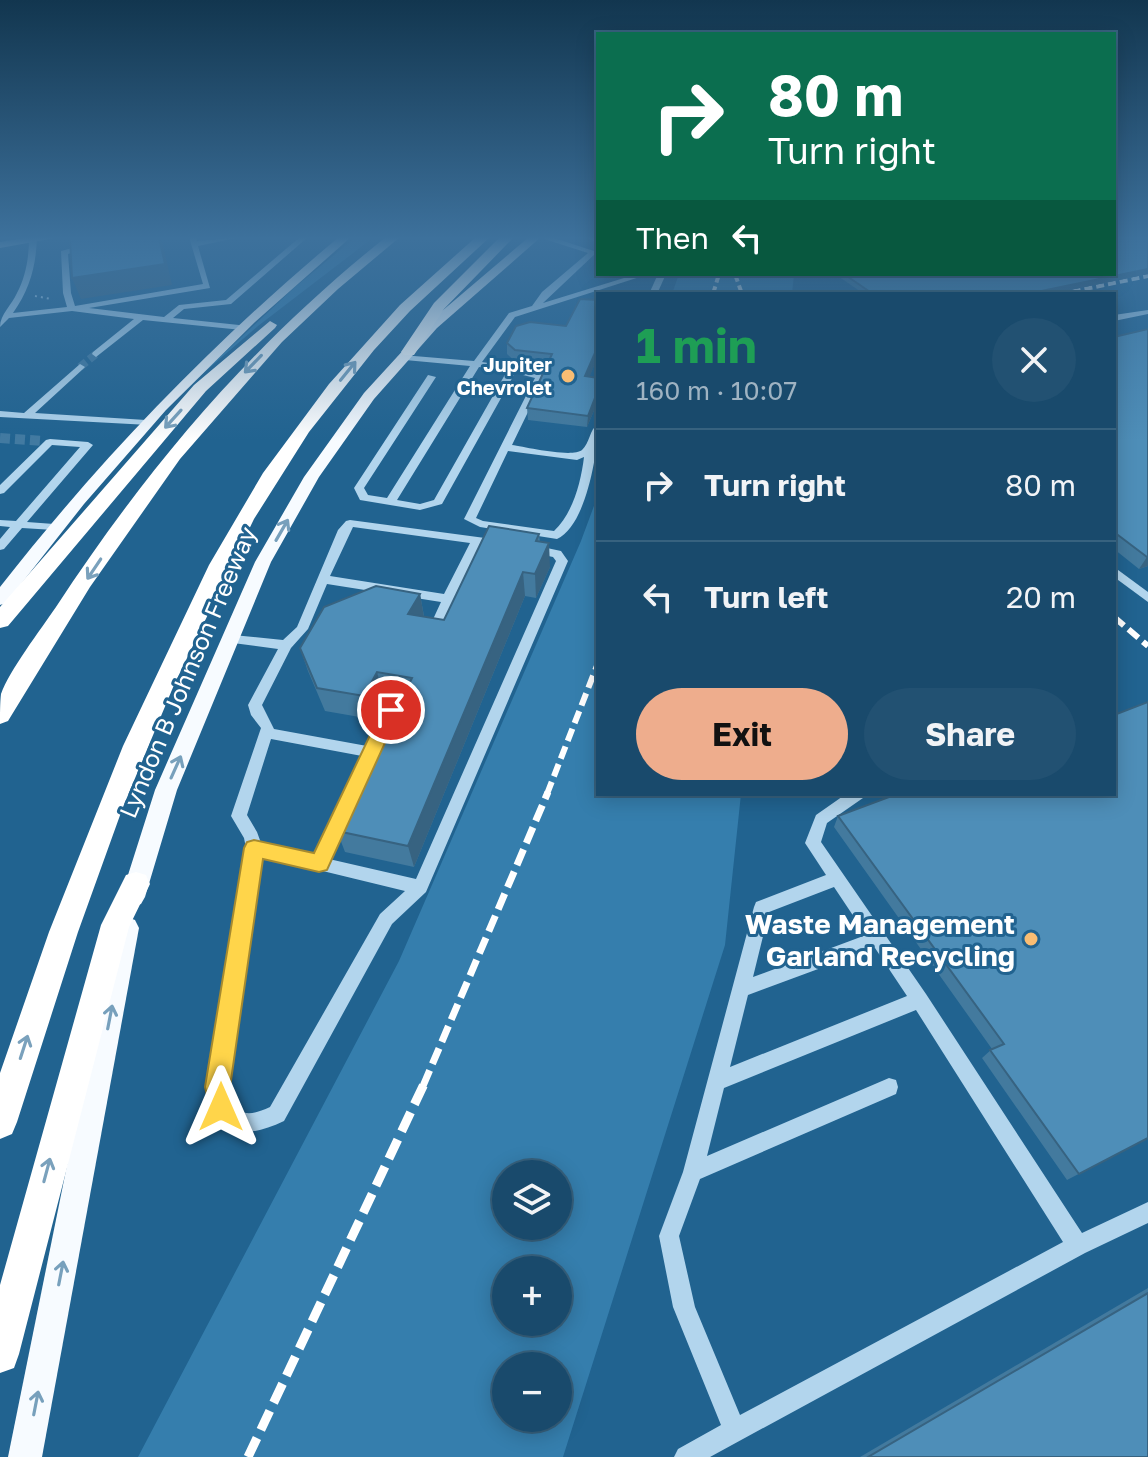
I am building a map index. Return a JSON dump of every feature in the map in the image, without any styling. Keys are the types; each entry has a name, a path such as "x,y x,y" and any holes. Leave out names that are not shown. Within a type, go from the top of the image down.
{"highway":[{"path":"0,621 200,388 294,305"},
{"path":"0,715 162,471 218,400 312,305"},
{"name":"Lyndon B Johnson Freeway","path":"0,1122 71,907 111,805 143,727 220,564 269,479 348,370 408,305"},
{"path":"407,354 440,305"},
{"path":"0,1354 115,925 136,884"}],"main road":[{"path":"0,599 54,527 146,423 239,328 266,305"},
{"name":"Lyndon B Johnson Freeway","path":"25,1457 136,884 166,790 233,639 263,562 312,477 369,396 456,305"}],"street":[{"path":"0,324 14,305"},
{"path":"71,305 72,309"},
{"path":"8,316 96,305"},
{"path":"168,318 182,307 194,305"},
{"path":"534,309 537,305"},
{"path":"390,502 476,364 512,315 547,305"},
{"path":"72,309 239,328"},
{"path":"1116,318 1148,312"},
{"path":"96,354 142,316"},
{"path":"407,354 513,369 535,373 540,377 470,519 480,524 557,535 567,526 590,464 589,450 596,432"},
{"path":"26,416 80,367"},
{"path":"431,377 359,488 364,498 420,507 438,502 513,369"},
{"path":"0,414 146,423"},
{"path":"0,546 88,445 46,442 3,487"},
{"path":"506,445 509,448 577,457 589,450"},
{"path":"0,523 54,527"},
{"path":"350,523 477,541 557,554 562,561 420,887 386,919 277,1114 249,1124 232,1121 221,1107 217,1087 254,848 252,837 239,816 268,727 258,715 255,705 286,645 302,629 350,523"},
{"path":"435,628 477,541"},
{"path":"1116,573 1148,598"},
{"path":"323,579 448,599"},
{"path":"233,639 286,645"},
{"path":"319,863 391,710"},
{"path":"266,733 371,752"},
{"path":"855,796 821,819 813,843 920,1000 1078,1246"},
{"path":"254,848 420,887"},
{"path":"734,1429 684,1307 669,1236 693,1172 762,907 837,878"},
{"path":"739,990 878,939"},
{"path":"716,1082 920,1000"},
{"path":"693,1172 889,1087"},
{"path":"686,1457 1078,1246 1148,1212"}],"shaded area":[{"path":"276,305 285,305 258,326 194,381"},
{"path":"596,500 596,796 741,796 725,945 572,1429 572,1352 492,1352 492,1432 571,1432 563,1457 138,1457 399,961"}],"building":[{"name":"Jupiter Chevrolet","path":"577,305 596,305 596,351 585,376 596,378 596,395 588,416 527,408 552,354 515,350 507,343 516,326 530,322 566,326"},
{"path":"1148,329 1147,557 1116,534 1116,337"},
{"path":"489,526 539,534 536,541 549,543 535,574 523,572 408,846 337,831 412,678 377,672 364,696 317,688 300,648 324,607 376,586 420,594 408,614 444,620"},
{"name":"Waste Management Garland Recycling","path":"1148,702 1148,1138 1079,1174 990,1050 1004,1044 838,816 892,796 1116,796 1116,714"},
{"path":"1148,1293 1148,1457 868,1457"}],"tunnel":[{"path":"80,367 96,354"},
{"path":"0,438 43,441"}],"railway":[{"path":"1116,619 1148,646"},
{"path":"547,794 596,668"},
{"path":"423,1086 548,792"},
{"path":"248,1457 424,1084"}],"place":[{"name":"Jupiter Chevrolet","path":"568,376"},
{"name":"Waste Management Garland Recycling","path":"1031,939"}],"route":[{"path":"221,1107 217,1087 254,848 319,863 391,710"}]}
